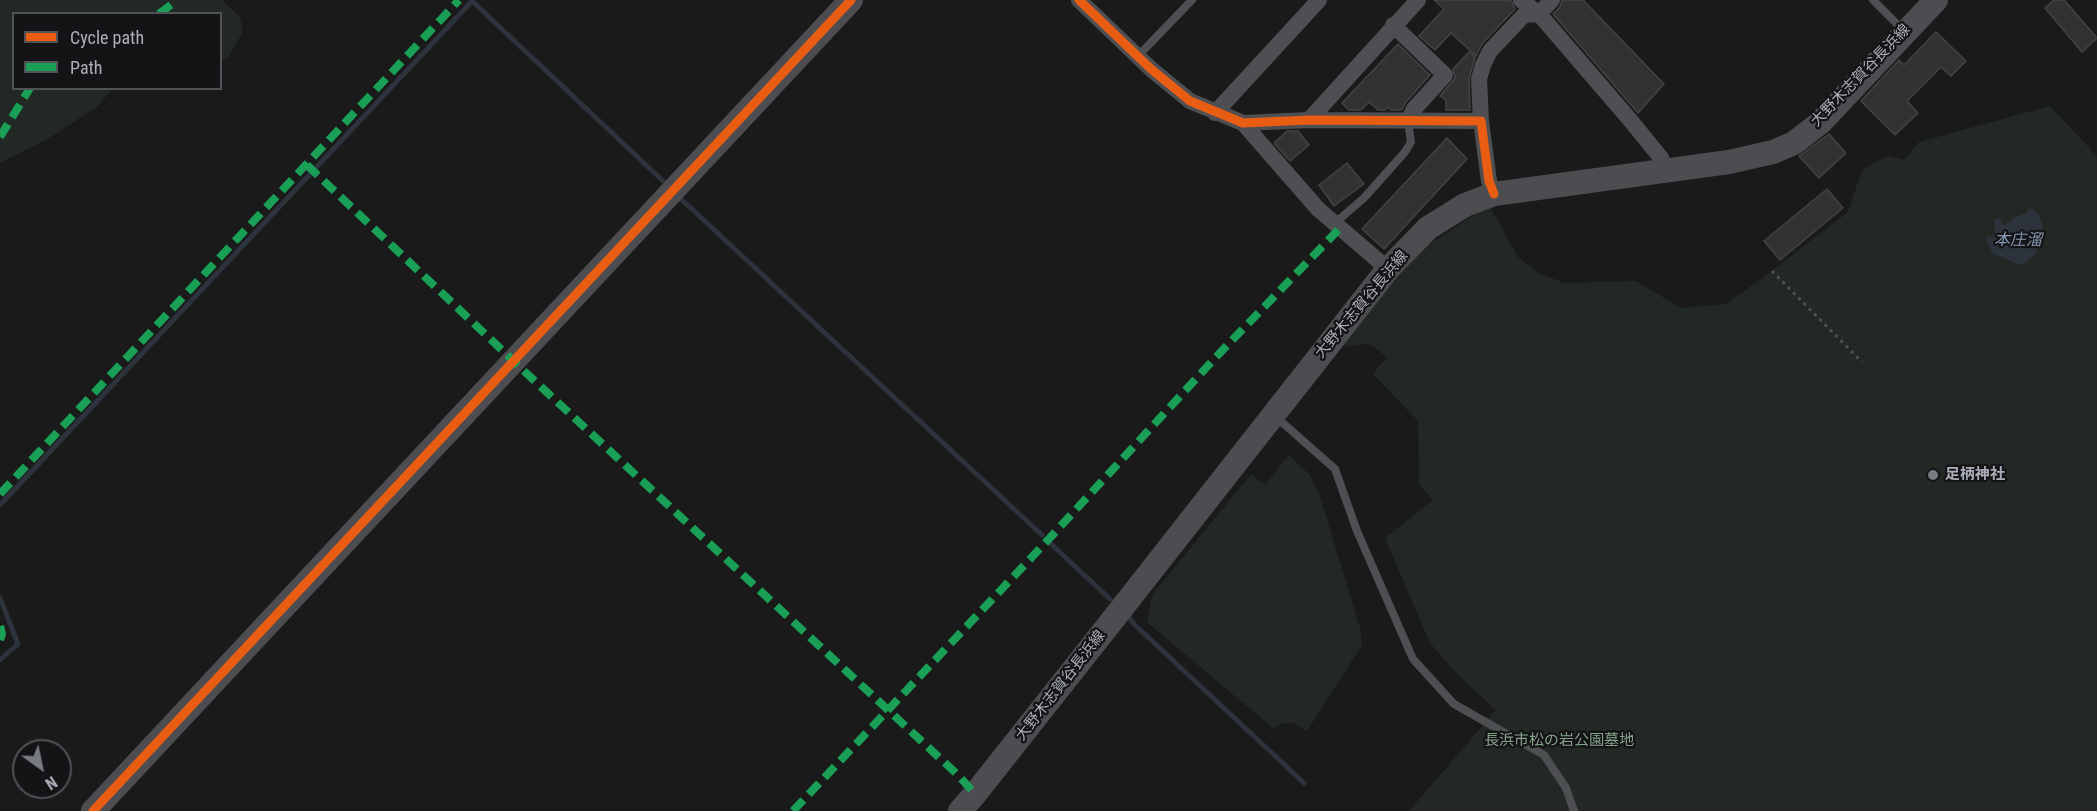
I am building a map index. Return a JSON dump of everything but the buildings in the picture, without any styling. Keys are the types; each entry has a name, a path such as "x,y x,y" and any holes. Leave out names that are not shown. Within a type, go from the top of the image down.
{"main road":[{"path":"93,811 851,0"},
{"name":"大野木志賀谷長浜線","path":"960,811 1388,268 1428,228 1465,205 1494,194 1729,162 1773,152 1794,142 1821,122 1936,0"}],"street":[{"path":"1079,0 1190,101 1243,123 1309,120 1481,121"},
{"path":"1215,113 1319,0"},
{"path":"1309,120 1418,0"},
{"path":"1521,0 1539,14 1631,121 1661,159 1666,170"},
{"path":"1494,194 1489,182 1481,121 1479,79 1483,65 1490,51 1524,15 1539,14 1552,0"},
{"path":"1393,25 1445,75 1414,108 1408,121"},
{"path":"1243,123 1318,209 1388,268"}],"lane":[{"path":"1138,56 1192,0"},
{"path":"1873,0 1905,31"},
{"path":"1335,223 1364,198 1405,152 1411,142 1408,121"},
{"path":"1273,414 1335,469 1357,531 1413,659 1454,704 1544,755 1566,788 1574,811"}],"path":[{"path":"1772,271 1862,362"}],"green space":[{"path":"0,0 222,0 240,17 243,31 230,55 222,61 222,12 12,12 12,90 111,90 98,106 46,140 0,163"},
{"name":"長浜市松の岩公園墓地","path":"2050,106 2097,156 2097,811 1409,811 1496,710 1458,675 1430,643 1385,538 1433,500 1419,484 1418,421 1373,374 1387,357 1368,343 1346,347 1343,343 1371,304 1427,246 1489,205 1518,257 1540,274 1565,283 1636,281 1681,308 1726,304 1848,212 1862,170 1887,156 1904,160 1919,142"},
{"path":"1289,455 1310,475 1319,493 1360,628 1362,645 1307,731 1292,722 1280,724 1274,729 1147,622 1152,595 1251,474 1265,485"}],"water":[{"name":"本庄溜","path":"2028,208 2038,214 2043,226 2036,253 2021,265 1993,254 1987,242 1988,236 1992,238 1995,235 1994,219 2001,219 2004,226 2013,218 2027,213"}],"waterway":[{"path":"0,505 473,0"},
{"path":"472,1 663,181"},
{"path":"681,199 1042,535"},
{"path":"1050,543 1110,599"},
{"path":"0,598 18,644 0,660"},
{"path":"1126,614 1304,783"}],"marked path":[{"path":"162,12 177,0"},
{"path":"0,494 459,0"},
{"path":"0,137 29,90"},
{"path":"307,165 523,370 959,776 975,794"},
{"path":"793,811 1216,357 1341,227"},
{"path":"0,626 2,634 0,640"}],"cycle path":[{"path":"93,811 851,0"},
{"path":"1079,0 1151,69 1190,101 1243,123 1309,120 1481,121 1489,181 1494,194"}],"place":[{"name":"足柄神社","path":"1933,475"}]}
